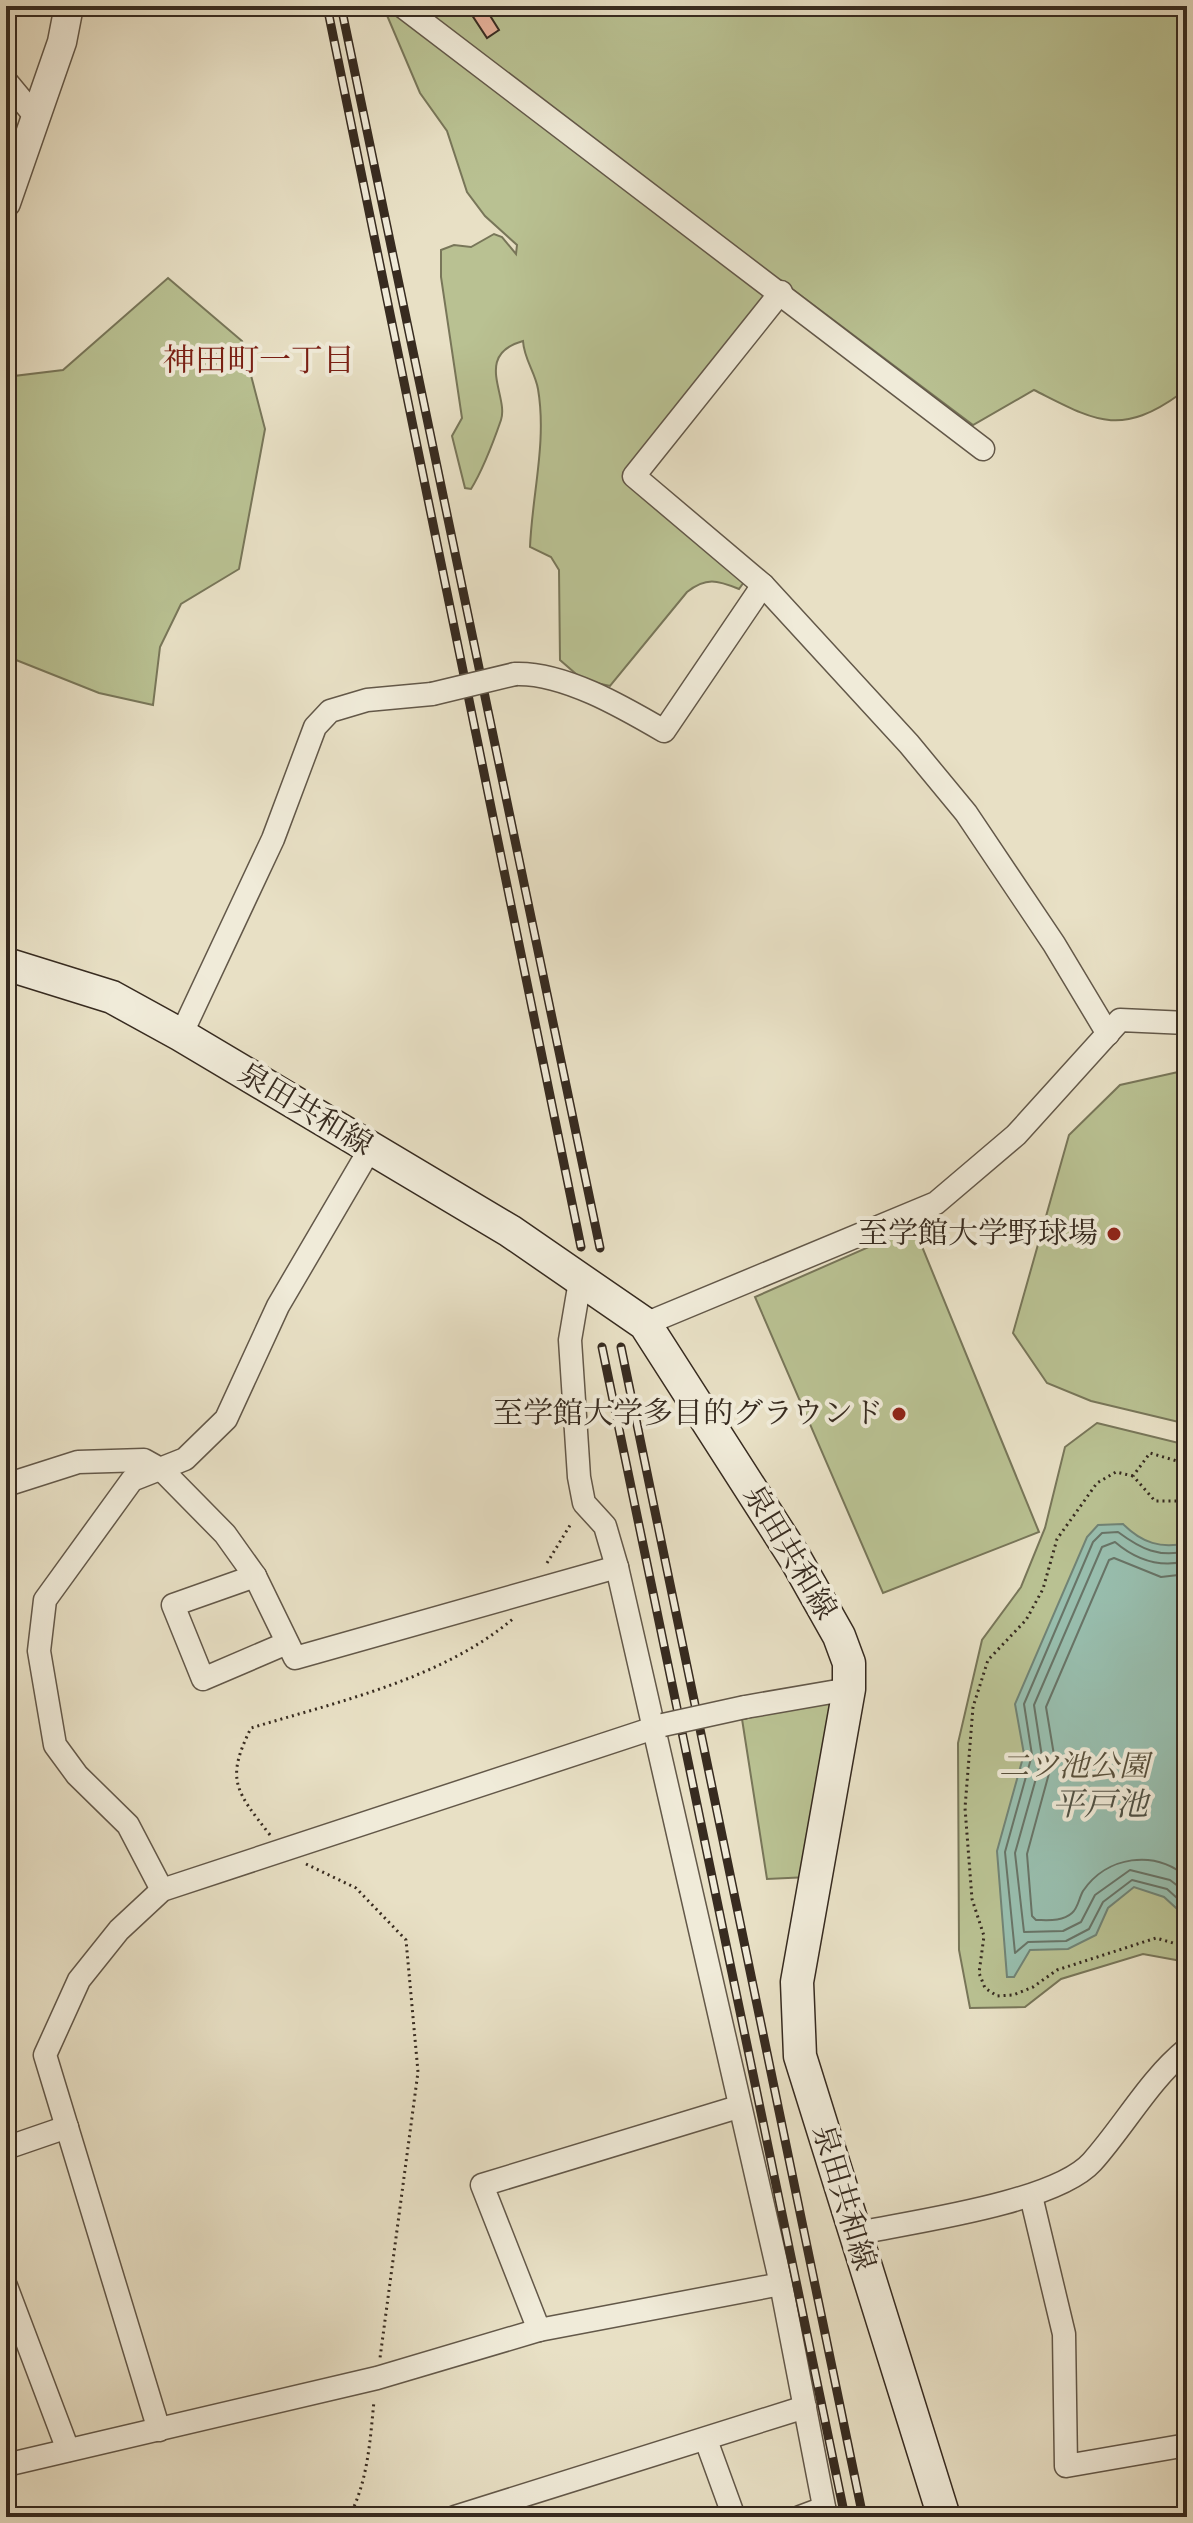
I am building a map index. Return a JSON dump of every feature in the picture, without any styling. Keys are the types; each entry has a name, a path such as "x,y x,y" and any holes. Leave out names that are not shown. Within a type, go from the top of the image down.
{"main road":[{"name":"泉田共和線","path":"6,964 112,997 181,1035 510,1231 645,1324 795,1558 839,1636 849,1663 843,1735 807,1910 797,1982 800,2056 853,2234 944,2517"}],"street":[{"path":"6,203 62,42 69,6"},
{"path":"402,6 983,449"},
{"path":"6,81 35,116"},
{"path":"781,292 634,476 763,585 855,682 966,813 1054,944 1108,1034"},
{"path":"181,1035 273,839 315,727 330,711 367,700 432,694 515,674 534,673 615,702 664,731 763,585"},
{"path":"645,1324 936,1203 1016,1135 1120,1020 1187,1023"},
{"path":"162,1890 128,1825 77,1775 55,1745 39,1651 45,1600 132,1480 185,1459 226,1419 278,1306 370,1149"},
{"path":"580,1281 570,1340 584,1503 605,1526 658,1727 738,2107 781,2284 825,2512 800,2517"},
{"path":"6,1485 78,1462 144,1460 162,1470 225,1534 255,1576 295,1658 617,1567"},
{"path":"255,1576 173,1605 203,1679 287,1643"},
{"path":"159,2430 45,2055 79,1980 119,1930 162,1890 658,1727 745,1707 849,1689"},
{"path":"853,2234 1031,2196 1061,2186 1091,2164 1170,2063 1187,2049"},
{"path":"539,2330 482,2185 738,2107"},
{"path":"6,2148 67,2127"},
{"path":"1031,2196 1064,2334 1066,2466 1187,2445"},
{"path":"6,2465 377,2378 539,2330 781,2284"},
{"path":"6,2286 68,2450"},
{"path":"455,2517 805,2407"},
{"path":"706,2440 734,2517"}],"path":[{"path":"6,1291 16,1288"},
{"path":"1133,1476 1150,1453 1187,1464"},
{"path":"1187,1501 1155,1501 1133,1476 1116,1472 1097,1483 1057,1539 1043,1589 1026,1620 988,1660 973,1707 965,1808 972,1899 984,1936 979,1973 985,1988 997,1996 1013,1995 1033,1987 1057,1970 1156,1938 1187,1947"},
{"path":"349,2517 360,2497 368,2461 418,2072 406,1940 356,1888 282,1852 235,1781 237,1755 251,1728 430,1669 476,1647 514,1619 584,1503"}],"green space":[{"path":"383,6 1187,6 1187,405 1180,394 1140,416 1107,420 1090,416 1034,390 973,425 780,280 629,478 744,582 739,589 718,582 706,582 687,592 610,686 583,680 560,660 559,570 551,557 530,547 541,429 537,383 523,341 508,347 496,366 501,420 471,489 465,488 452,436 462,418 441,277 441,250 454,245 471,247 494,234 502,237 516,254 517,245 485,216 467,192 447,131 420,93"},
{"path":"168,278 242,341 265,429 239,569 181,604 160,647 153,705 99,693 6,656 6,377 63,370"},
{"name":"至学館大学野球場","path":"1187,1070 1187,1424 1091,1401 1047,1383 1013,1333 1069,1135 1120,1085"},
{"name":"至学館大学多目的グラウンド","path":"914,1227 1039,1532 883,1593 755,1297"},
{"name":"二ツ池公園","path":"1097,1423 1187,1445 1187,1962 1143,1954 1061,1979 1025,2007 970,2008 959,1950 958,1743 982,1640 1021,1587 1045,1528 1065,1447"},
{"path":"844,1699 809,1877 767,1879 742,1719"}],"water":[{"name":"平戸池","path":"1123,1524 1152,1543 1187,1543 1187,1918 1164,1897 1134,1887 1108,1908 1096,1935 1068,1949 1030,1950 1014,1977 1007,1977 997,1851 1024,1754 1015,1704 1087,1537 1098,1525"}],"building":[{"path":"466,6 484,6 499,30 487,38"}],"railway":[{"path":"327,6 581,1247"},
{"path":"341,6 600,1248"},
{"path":"602,1347 845,2517"},
{"path":"621,1347 863,2517"}],"place":[{"name":"至学館大学野球場","path":"1114,1234"},
{"name":"至学館大学多目的グラウンド","path":"899,1414"}],"district":[{"name":"神田町一丁目","path":"259,362"}]}
